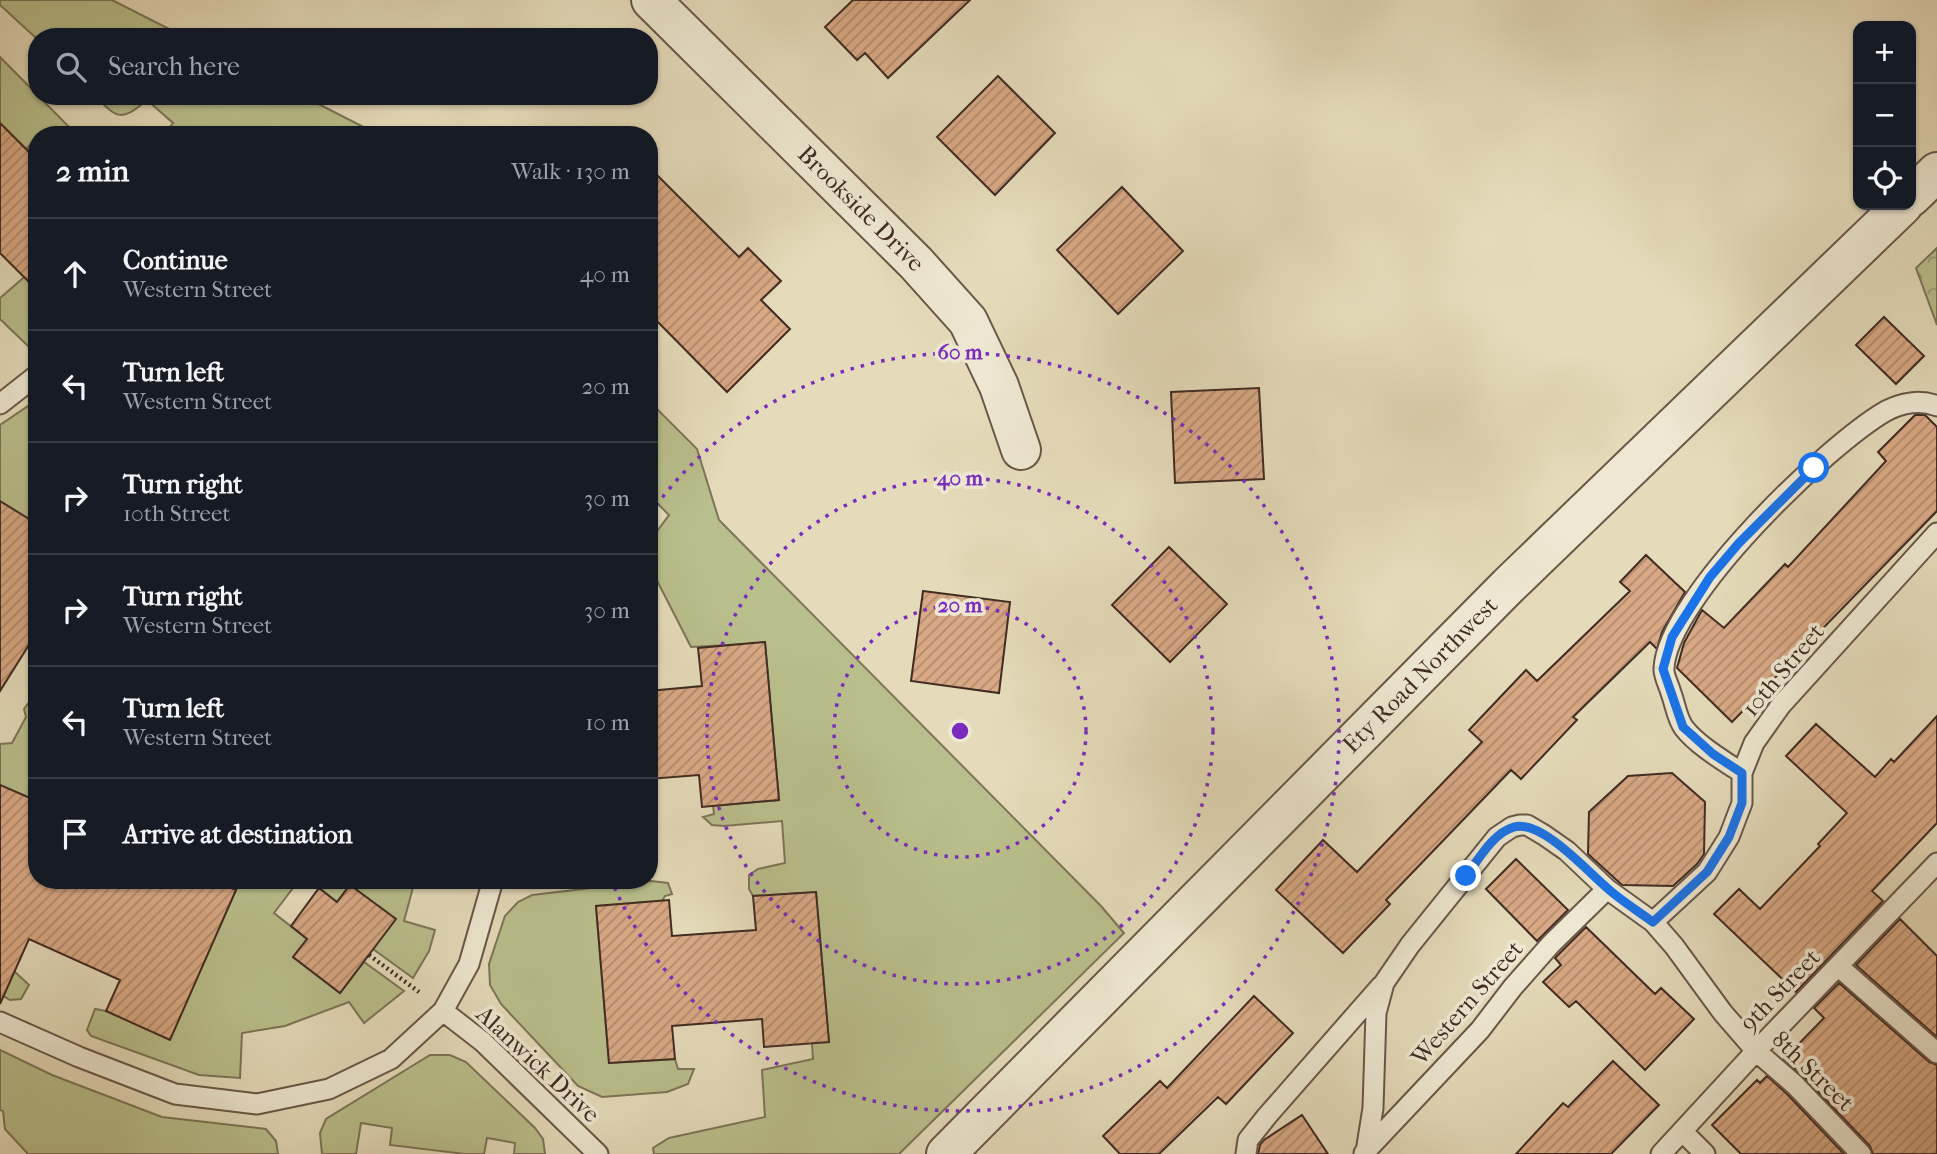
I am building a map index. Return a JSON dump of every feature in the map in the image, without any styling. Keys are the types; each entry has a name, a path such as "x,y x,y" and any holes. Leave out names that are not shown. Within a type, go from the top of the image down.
{"street":[{"name":"Brookside Drive","path":"651,0 916,263 968,321 999,386 1021,450"},
{"path":"1916,192 1937,172"},
{"name":"Ety Road Northwest","path":"946,1154 1510,584 1898,210"}],"lane":[{"path":"0,404 28,382"},
{"path":"1742,773 1713,754 1683,727 1663,669 1672,637 1710,577 1739,543 1814,468 1856,432 1888,411 1910,402 1937,406"},
{"name":"10th Street","path":"1653,922 1707,872 1729,837 1742,803 1742,773 1754,743 1781,705 1937,533"},
{"name":"Western Street","path":"1246,1154 1248,1140 1266,1116 1384,983 1410,945 1497,837 1512,827 1527,825 1544,835 1567,851 1607,889 1653,922"},
{"name":"9th Street","path":"1661,1154 1937,863"},
{"path":"0,1022 79,1057 175,1094 257,1104 329,1088 391,1059 443,1012 469,964 490,889"},
{"name":"Western Street","path":"1365,1153 1480,1030 1551,944 1607,889"},
{"name":"8th Street","path":"1653,922 1756,1051 1795,1085 1861,1154"},
{"path":"1838,965 1937,1053"},
{"name":"Western Street","path":"1365,1153 1373,1108 1376,1013 1384,983"},
{"name":"Alanwick Drive","path":"443,1012 483,1042 598,1154"},
{"path":"1683,1132 1705,1154"}],"path":[{"path":"369,955 443,1012"}],"green space":[{"path":"0,0 112,0 167,28 28,28 28,31 0,5"},
{"path":"0,57 28,85 28,105 47,105 68,126 28,126 26,149 0,123"},
{"path":"105,105 140,105 131,112 120,115"},
{"path":"153,105 321,105 361,126 171,126 173,123"},
{"path":"1937,248 1937,325 1916,268"},
{"path":"28,274 28,346 0,319 0,298"},
{"path":"28,406 28,518 0,501 0,425"},
{"path":"658,410 697,449 719,520 1101,906 1124,933 899,1154 654,1154 653,1148 669,1138 765,1117 762,1070 813,1059 812,1043 829,1041 816,892 753,896 749,889 749,875 758,869 785,863 782,821 724,826 712,825 703,817 714,814 713,806 779,800 765,643 691,647 658,583 658,530 669,515 658,504"},
{"path":"28,704 28,811 0,842 0,744 12,743 26,717 24,709"},
{"path":"658,882 668,883 672,894 665,896 662,901 596,906 609,1063 675,1059 678,1069 694,1069 688,1084 667,1092 602,1097 578,1086 501,1004 490,985 489,964 505,916 518,902 532,895 583,889 658,889"},
{"path":"234,889 292,889 274,913 307,939 293,957 340,993 364,962 404,991 364,1023 349,1002 285,1026 242,1033 240,1078 199,1075 91,1036 87,1030 95,1009 106,1011 169,1039 236,890"},
{"path":"319,889 347,889 337,902"},
{"path":"355,889 413,889 404,921 435,930 429,951 413,978 373,949 395,919"},
{"path":"14,971 29,985 21,999 10,1000 0,994"},
{"path":"0,1050 52,1075 162,1117 266,1129 276,1141 278,1154 28,1154 5,1129 3,1111 0,1110"},
{"path":"430,1055 450,1055 466,1062 535,1128 543,1139 545,1154 514,1154 515,1143 487,1138 484,1154 390,1145 392,1128 361,1123 356,1154 322,1154 320,1133 326,1119"}],"building":[{"path":"853,0 970,0 888,78 865,53 857,60 825,27"},
{"path":"998,76 1055,133 995,195 937,137"},
{"path":"0,123 28,151 28,281 0,253"},
{"path":"658,176 739,257 748,248 781,281 761,300 790,329 727,392 658,322"},
{"path":"1122,187 1183,251 1118,314 1057,250"},
{"path":"1884,317 1924,356 1896,384 1856,345"},
{"path":"1259,388 1264,479 1175,483 1171,392"},
{"path":"1915,415 1925,415 1937,427 1937,511 1732,722 1677,668 1684,643 1702,610 1724,628 1785,564 1788,567 1886,461 1878,452"},
{"path":"0,501 28,518 28,646 0,691"},
{"path":"1169,547 1227,604 1170,662 1112,605"},
{"path":"1646,555 1685,592 1662,632 1657,649 1650,642 1573,717 1577,720 1521,779 1511,770 1386,900 1390,904 1343,953 1276,890 1323,840 1357,872 1482,742 1469,730 1526,670 1537,681 1630,591 1620,582"},
{"path":"923,591 1010,602 999,693 911,681"},
{"path":"765,642 779,800 702,807 699,775 658,778 658,690 702,686 698,648"},
{"path":"1937,716 1937,823 1872,891 1883,901 1796,992 1714,914 1739,889 1760,909 1820,846 1818,844 1847,813 1786,756 1816,724 1875,777 1891,759 1894,762"},
{"path":"1672,773 1705,802 1704,854 1673,886 1622,885 1588,854 1589,812 1628,776"},
{"path":"0,785 28,797 28,889 236,890 170,1040 106,1011 120,980 29,939 0,1004"},
{"path":"1516,859 1568,910 1537,941 1486,889"},
{"path":"318,889 337,902 347,889 355,889 396,919 340,993 293,957 307,939 291,926"},
{"path":"816,892 829,1042 764,1047 762,1019 672,1026 675,1059 609,1063 596,906 669,900 672,936 756,930 753,896"},
{"path":"1900,919 1937,956 1937,1037 1856,965"},
{"path":"1586,927 1655,994 1661,988 1694,1019 1645,1070 1576,1001 1569,1007 1543,982 1561,965 1555,958"},
{"path":"1839,983 1929,1062 1937,1065 1937,1154 1873,1154 1870,1146 1784,1059 1824,1018 1814,1008"},
{"path":"1254,996 1293,1033 1226,1104 1218,1097 1159,1154 1120,1154 1103,1136 1160,1081 1167,1088"},
{"path":"1613,1061 1659,1105 1611,1154 1516,1154 1563,1103 1568,1107"},
{"path":"1767,1076 1844,1154 1741,1154 1712,1125 1757,1080 1760,1083"},
{"path":"1302,1115 1328,1154 1258,1154 1264,1140"}],"route":[{"path":"1466,876 1497,837 1520,825 1527,825 1567,851 1607,889 1653,922 1707,872 1729,837 1742,803 1742,773 1713,754 1683,727 1663,669 1672,637 1710,577 1739,543 1814,468"}]}
